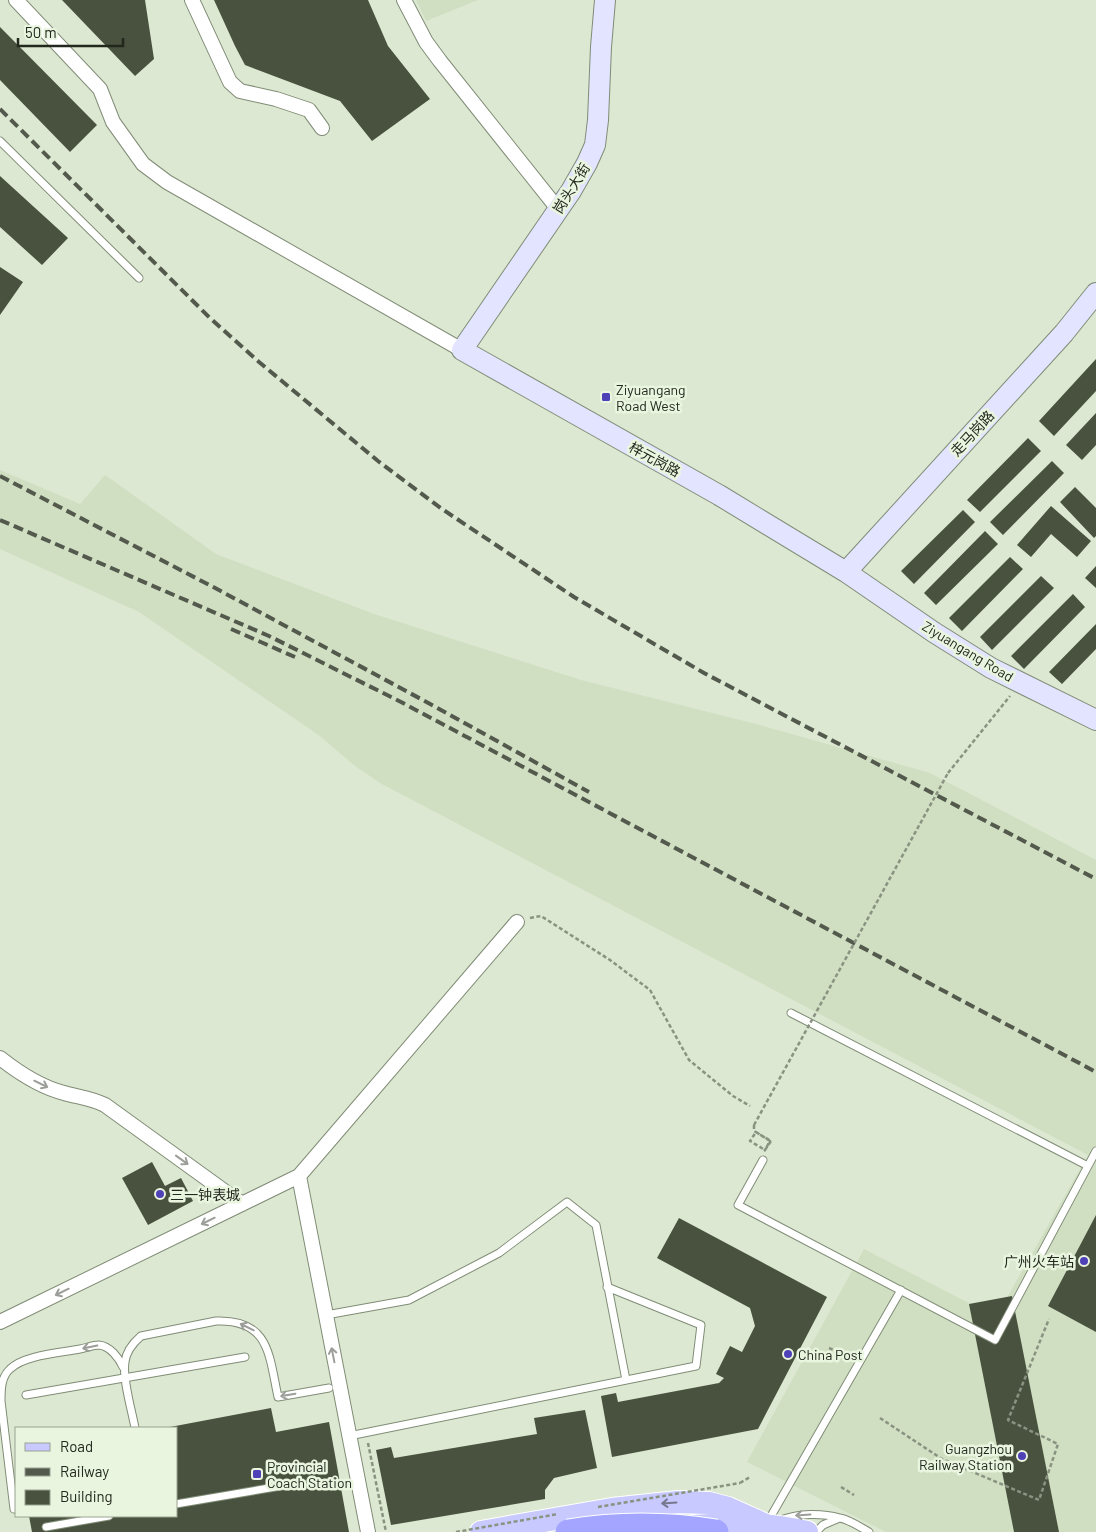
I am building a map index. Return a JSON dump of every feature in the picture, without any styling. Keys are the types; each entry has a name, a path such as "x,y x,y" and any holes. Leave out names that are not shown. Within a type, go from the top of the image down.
{"highway":[{"path":"568,1532 619,1526 710,1523"}],"main road":[{"path":"481,1532 566,1516 640,1505 678,1502 710,1523"},
{"path":"641,1532 710,1523 766,1525 807,1532"}],"street":[{"path":"16,0 100,90 113,122 143,164 168,182 462,350"},
{"path":"192,0 230,82 240,91 276,99 310,110 322,128"},
{"path":"404,0 426,42 558,209"},
{"name":"岗头大街","path":"462,350 571,191 595,145 605,0"},
{"name":"走马岗路","path":"846,572 1064,333 1096,293"},
{"name":"梓元岗路","path":"462,350 719,495 846,572"},
{"name":"Ziyuangang Road","path":"846,572 960,649 1021,683 1096,720"},
{"path":"0,1322 299,1176 516,922"},
{"path":"0,1058 15,1070 42,1085 63,1093 93,1099 104,1105 242,1204"},
{"path":"299,1176 368,1532"}],"lane":[{"path":"0,141 139,278"},
{"path":"791,1013 1088,1166"},
{"path":"763,1160 738,1205 995,1340 1096,1151"},
{"path":"325,1315 409,1300 499,1253 567,1202 596,1225 626,1380"},
{"path":"349,1436 696,1366 701,1325 607,1287"},
{"path":"766,1525 902,1290"},
{"path":"135,1427 124,1363 127,1352 141,1336 216,1321 228,1321 249,1326 257,1332 267,1347 278,1397 329,1388"},
{"path":"14,1509 1,1401 1,1386 10,1368 36,1357 99,1345 111,1351 120,1359 125,1375"},
{"path":"26,1395 125,1375 245,1357"},
{"path":"178,1504 293,1484"},
{"path":"766,1525 790,1516 821,1515 842,1518 869,1532"},
{"path":"46,1527 103,1517"},
{"path":"816,1532 832,1520 842,1518"}],"path":[{"path":"765,1150 771,1141 754,1131 754,1125 948,773 1021,683"},
{"path":"516,922 542,916 610,960 650,990 689,1060 733,1096 750,1106"},
{"path":"763,1160 765,1150 770,1141 756,1132 750,1141 765,1150"},
{"path":"880,1418 942,1459 1039,1500 1058,1444 1008,1420 1049,1319"},
{"path":"829,1348 838,1352"},
{"path":"366,1433 386,1532"},
{"path":"740,1483 750,1477"},
{"path":"841,1487 854,1495"}],"shaded area":[{"path":"416,0 478,0 426,21"},
{"path":"0,470 80,504 105,475 216,554 374,614 581,680 756,724 930,773 1096,860 1096,1532 886,1532 747,1462 864,1249 996,1317 1088,1155 380,783 355,766 320,736 139,612 0,549"}],"building":[{"path":"62,0 145,0 154,59 135,76"},
{"path":"214,0 368,0 388,46 430,99 372,141 340,101 245,65"},
{"path":"0,27 97,125 70,152 0,80"},
{"path":"0,176 68,238 42,265 0,227"},
{"path":"0,267 23,282 0,315"},
{"path":"1096,359 1096,391 1054,436 1039,421"},
{"path":"1096,413 1096,445 1082,460 1066,445"},
{"path":"1028,438 1041,451 980,512 967,500"},
{"path":"1052,461 1064,473 1003,535 990,522"},
{"path":"1075,487 1096,508 1096,536 1094,538 1060,502"},
{"path":"1051,506 1091,541 1077,557 1051,534 1031,557 1017,545"},
{"path":"963,510 975,522 914,584 901,571"},
{"path":"985,531 998,544 936,605 924,593"},
{"path":"1010,557 1023,569 962,631 949,618"},
{"path":"1096,566 1096,588 1085,578"},
{"path":"1041,576 1054,588 992,650 980,637"},
{"path":"1073,594 1085,607 1024,669 1011,656"},
{"path":"1096,624 1096,649 1062,684 1049,672"},
{"name":"三一钟表城","path":"152,1162 165,1186 181,1178 193,1201 148,1225 122,1178"},
{"name":"广州火车站","path":"1096,1215 1096,1332 1048,1306"},
{"path":"679,1218 827,1297 758,1429 612,1457 601,1396 616,1393 618,1402 719,1383 724,1378 716,1374 730,1346 742,1352 755,1326 750,1308 657,1258"},
{"name":"Guangzhou Railway Station","path":"1012,1296 1059,1532 1014,1532 969,1304"},
{"name":"Provincial Coach Station","path":"271,1408 276,1432 329,1422 349,1532 32,1532 29,1517 178,1517 178,1427 170,1427"},
{"path":"585,1410 597,1468 554,1478 545,1490 545,1499 391,1525 376,1450 391,1447 394,1458 537,1434 534,1418"}],"railway":[{"path":"0,109 210,318 259,362 378,461 442,509 574,597 704,673 1096,879"},
{"path":"0,476 217,589 589,792"},
{"path":"0,520 269,636 401,702 1096,1072"},
{"path":"231,629 295,657"}],"place":[{"name":"Ziyuangang Road West","path":"606,397"},
{"name":"三一钟表城","path":"160,1194"},
{"name":"广州火车站","path":"1084,1261"},
{"name":"China Post","path":"788,1354"},
{"name":"Guangzhou Railway Station","path":"1022,1456"},
{"name":"Provincial Coach Station","path":"257,1474"}]}
